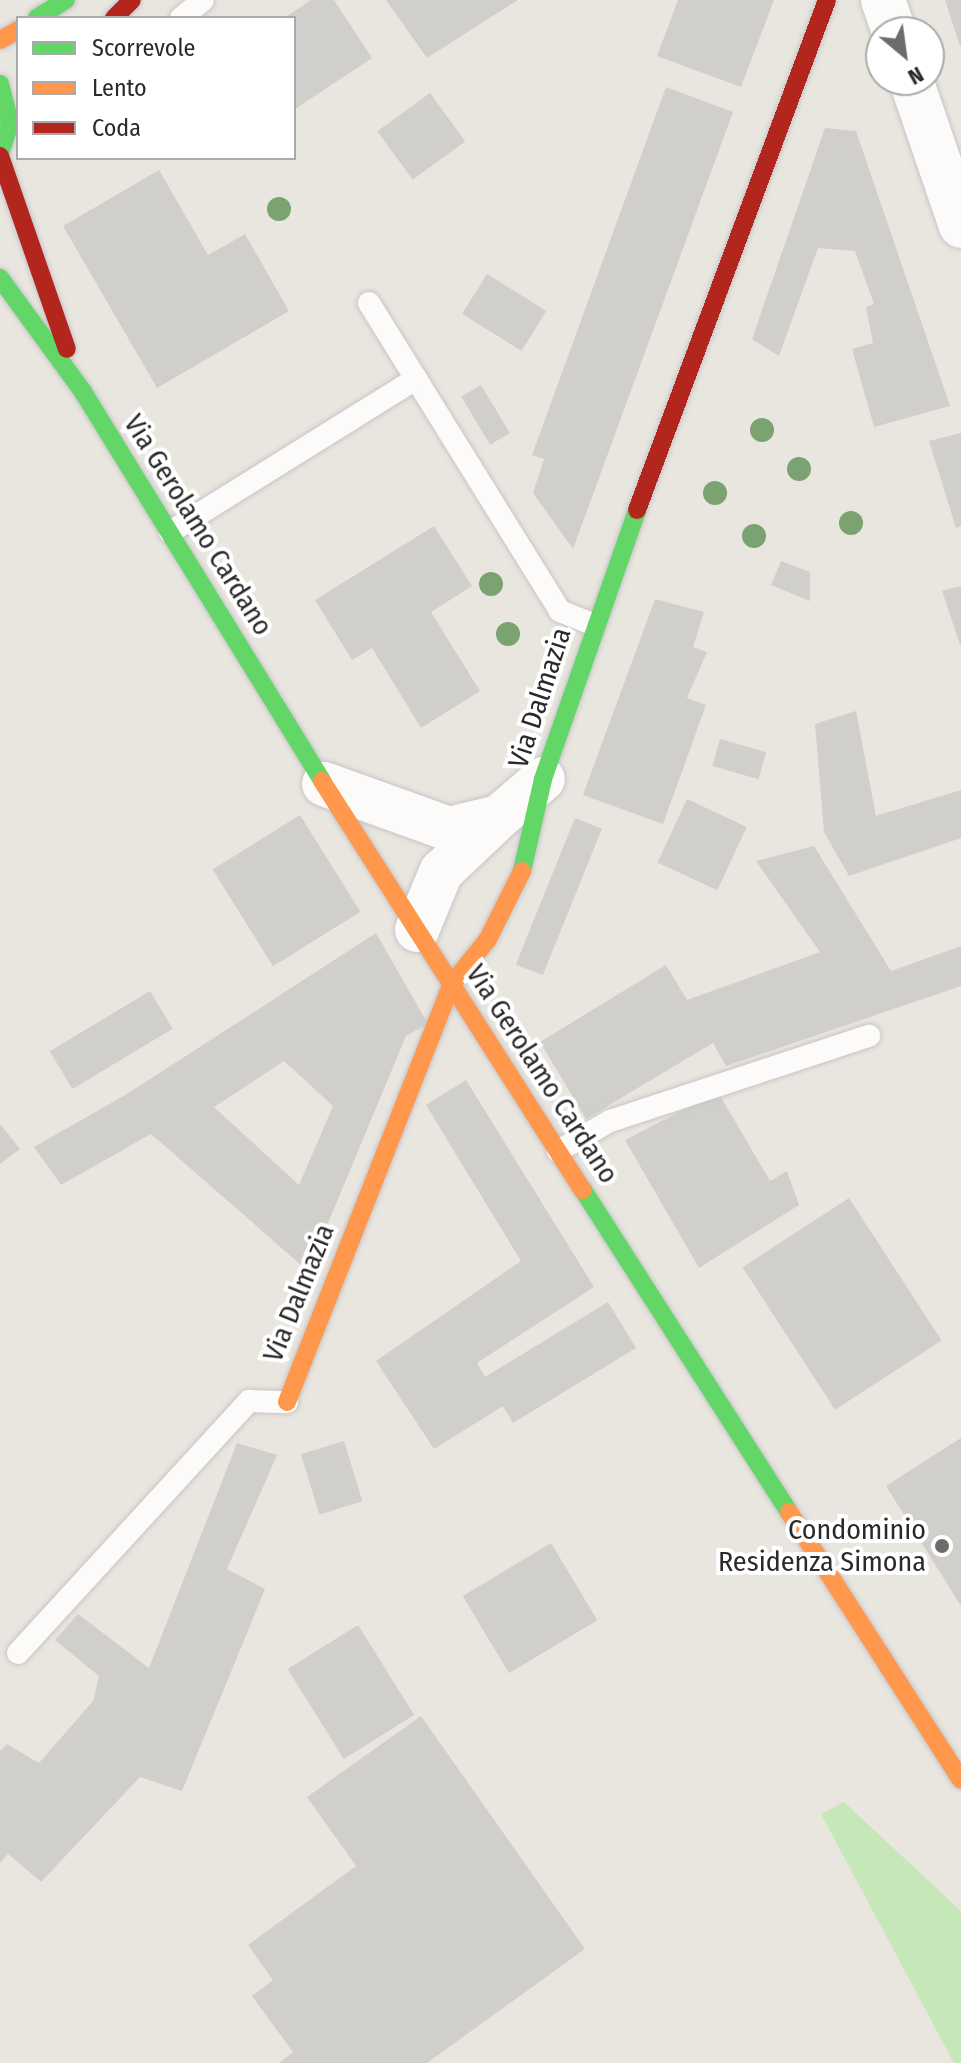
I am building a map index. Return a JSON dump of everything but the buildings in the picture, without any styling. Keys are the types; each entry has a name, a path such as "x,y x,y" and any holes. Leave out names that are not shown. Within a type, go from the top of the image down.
{"street":[{"path":"40,16 66,0"},
{"path":"116,16 132,0"},
{"name":"Via Dalmazia","path":"287,1402 451,985 488,939 525,864 543,779 594,625 827,0"},
{"path":"0,84 14,103 6,145"},
{"path":"916,96 961,226"},
{"name":"Via Gerolamo Cardano","path":"6,145 83,392"},
{"name":"Via Gerolamo Cardano","path":"0,278 83,392 451,985 961,1780"},
{"path":"417,930 441,872 543,779"},
{"path":"324,784 449,829 499,817"}],"lane":[{"path":"183,16 203,0"},
{"path":"369,303 560,611 594,625"},
{"path":"170,532 416,379"},
{"path":"558,1151 610,1121 869,1036"},
{"path":"18,1653 249,1401 287,1402"}],"green space":[{"path":"844,1802 961,1911 961,2063 954,2063 821,1814"}],"traffic: fast":[{"path":"40,16 66,0"},
{"path":"0,84 10,123 0,153"},
{"path":"0,278 83,392 322,781"},
{"path":"522,871 543,779 637,510"},
{"path":"583,1190 789,1512"}],"traffic: slow":[{"path":"0,40 16,31"},
{"path":"322,781 583,1190"},
{"path":"287,1402 451,985 488,939 522,871"},
{"path":"789,1512 961,1780"}],"traffic: jam":[{"path":"116,16 132,0"},
{"path":"637,510 827,0"},
{"path":"0,156 67,349"}],"place":[{"name":"Condominio Residenza Simona","path":"942,1546"}]}
